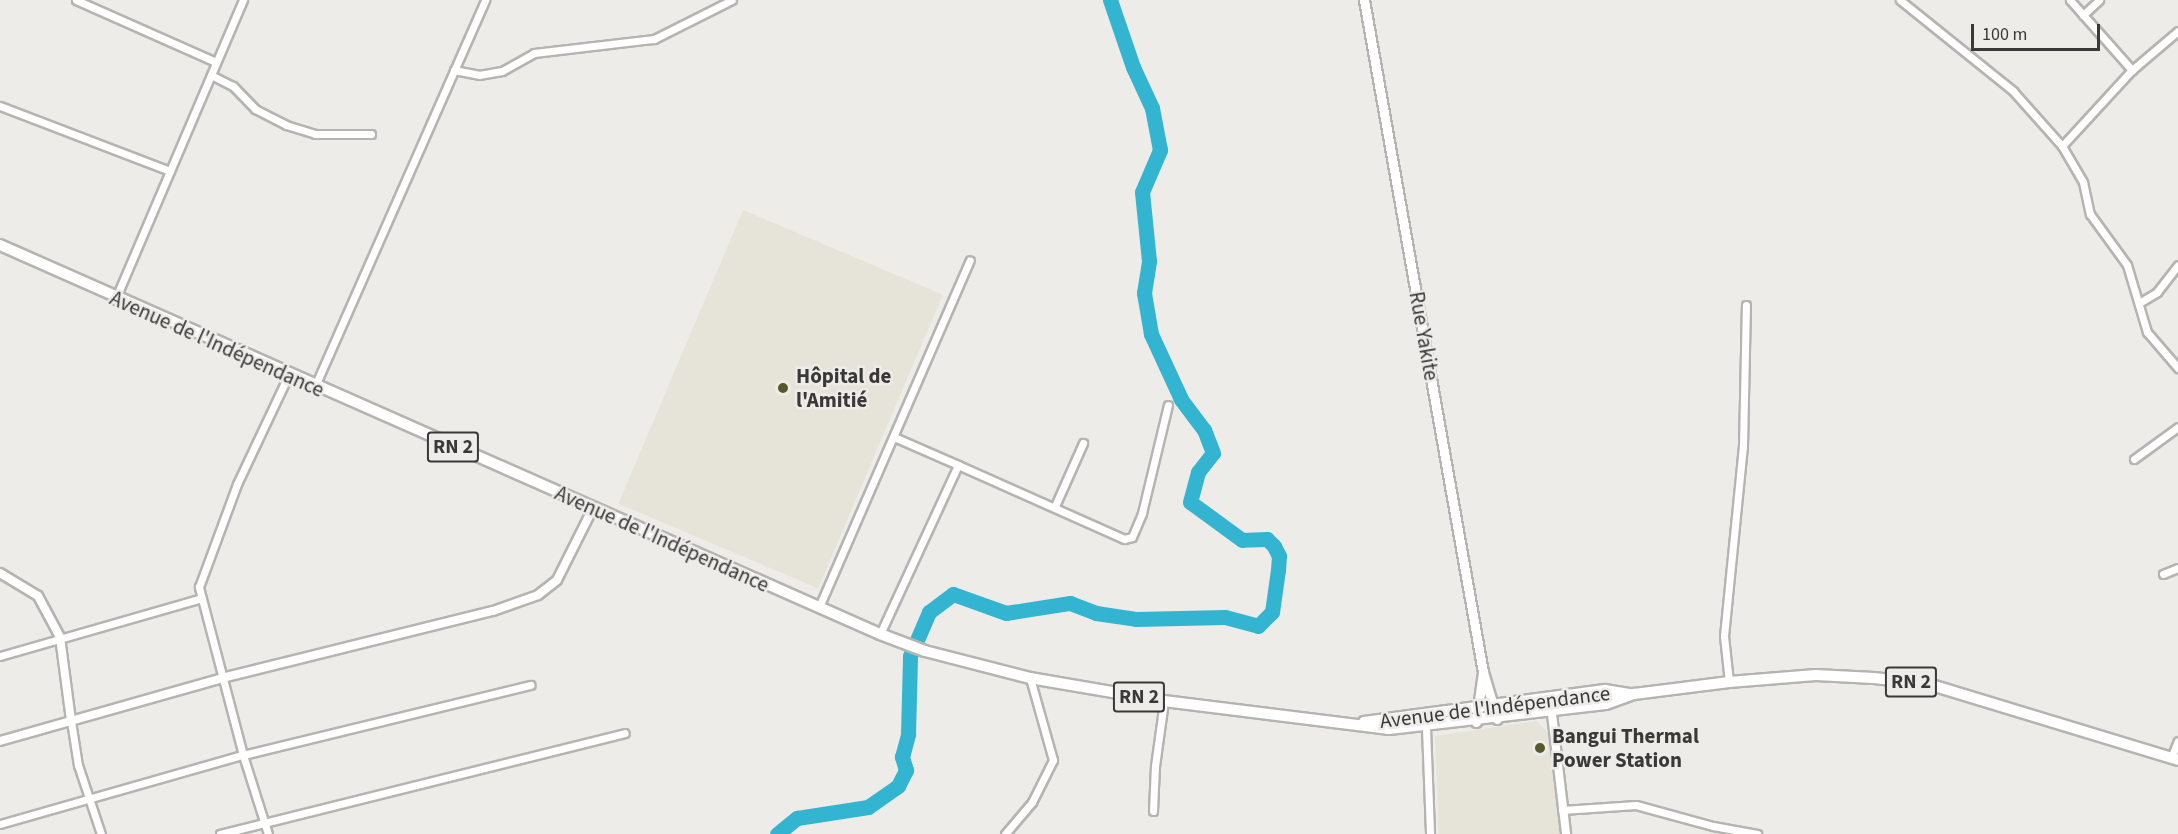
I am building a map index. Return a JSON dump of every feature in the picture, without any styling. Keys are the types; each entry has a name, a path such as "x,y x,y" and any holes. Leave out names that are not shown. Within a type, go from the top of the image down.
{"main road":[{"name":"Rue Yakite","path":"1364,0 1483,672 1495,705 1497,719"},
{"name":"Avenue de l'Indépendance","path":"0,245 116,300 880,634 925,651 1030,678 1164,701 1389,729 1426,728 1552,712 1606,704 1634,694 1729,682 1816,675 1928,684 2175,759"},
{"name":"Rue Yakite","path":"1476,722 1476,707 1483,672"},
{"name":"Avenue de l'Indépendance","path":"1357,724 1605,690 1634,694"}],"street":[{"path":"76,0 216,62"},
{"path":"116,300 243,0"},
{"path":"315,387 485,0"},
{"path":"454,70 479,75 502,71 534,53 654,39 732,0"},
{"path":"1900,0 2013,91 2062,146 2083,182 2090,214 2127,265 2151,338 2178,368"},
{"path":"2070,0 2132,70"},
{"path":"2083,15 2099,0"},
{"path":"2062,146 2132,70 2178,31"},
{"path":"211,75 233,86 255,108 286,125 315,134 371,134"},
{"path":"0,106 170,171"},
{"path":"819,608 970,260"},
{"path":"2139,303 2157,292 2178,265"},
{"path":"1729,682 1724,636 1743,446 1746,305"},
{"path":"268,834 243,755 199,598 203,568 237,484 289,374"},
{"path":"894,437 1055,506 1124,540 1132,537 1168,405"},
{"path":"2134,459 2178,427"},
{"path":"1055,506 1083,443"},
{"path":"880,634 958,465"},
{"path":"0,741 222,678 493,611 538,595 557,580 593,508"},
{"path":"2163,574 2178,568"},
{"path":"0,573 38,596 60,637 71,721 88,798 101,834"},
{"path":"0,656 199,598"},
{"path":"1005,834 1032,802 1053,760 1030,678"},
{"path":"0,824 21,821 88,798 243,755 531,685"},
{"path":"1550,698 1566,834"},
{"path":"1154,811 1155,766 1164,701"},
{"path":"1426,728 1430,834"},
{"path":"220,834 625,732"},
{"path":"2175,759 2178,741"},
{"path":"1562,810 1636,805 1713,826 1757,834"}],"shaded area":[{"name":"Hôpital de l'Amitié","path":"743,210 943,295 818,588 618,504"},
{"path":"1537,721 1549,734 1561,834 1439,834 1435,736"}],"waterway":[{"path":"777,834 797,818 868,807 898,786 906,770 902,757 908,734 910,656 929,612 953,594 1006,613 1070,603 1096,613 1136,619 1225,617 1258,626 1272,612 1279,556 1274,546 1267,539 1242,540 1190,502 1198,472 1213,453 1204,430 1181,399 1151,334 1144,293 1149,261 1142,192 1160,150 1152,108 1133,67 1110,0"}],"place":[{"name":"Hôpital de l'Amitié","path":"783,388"},
{"name":"Bangui Thermal Power Station","path":"1540,748"}]}
